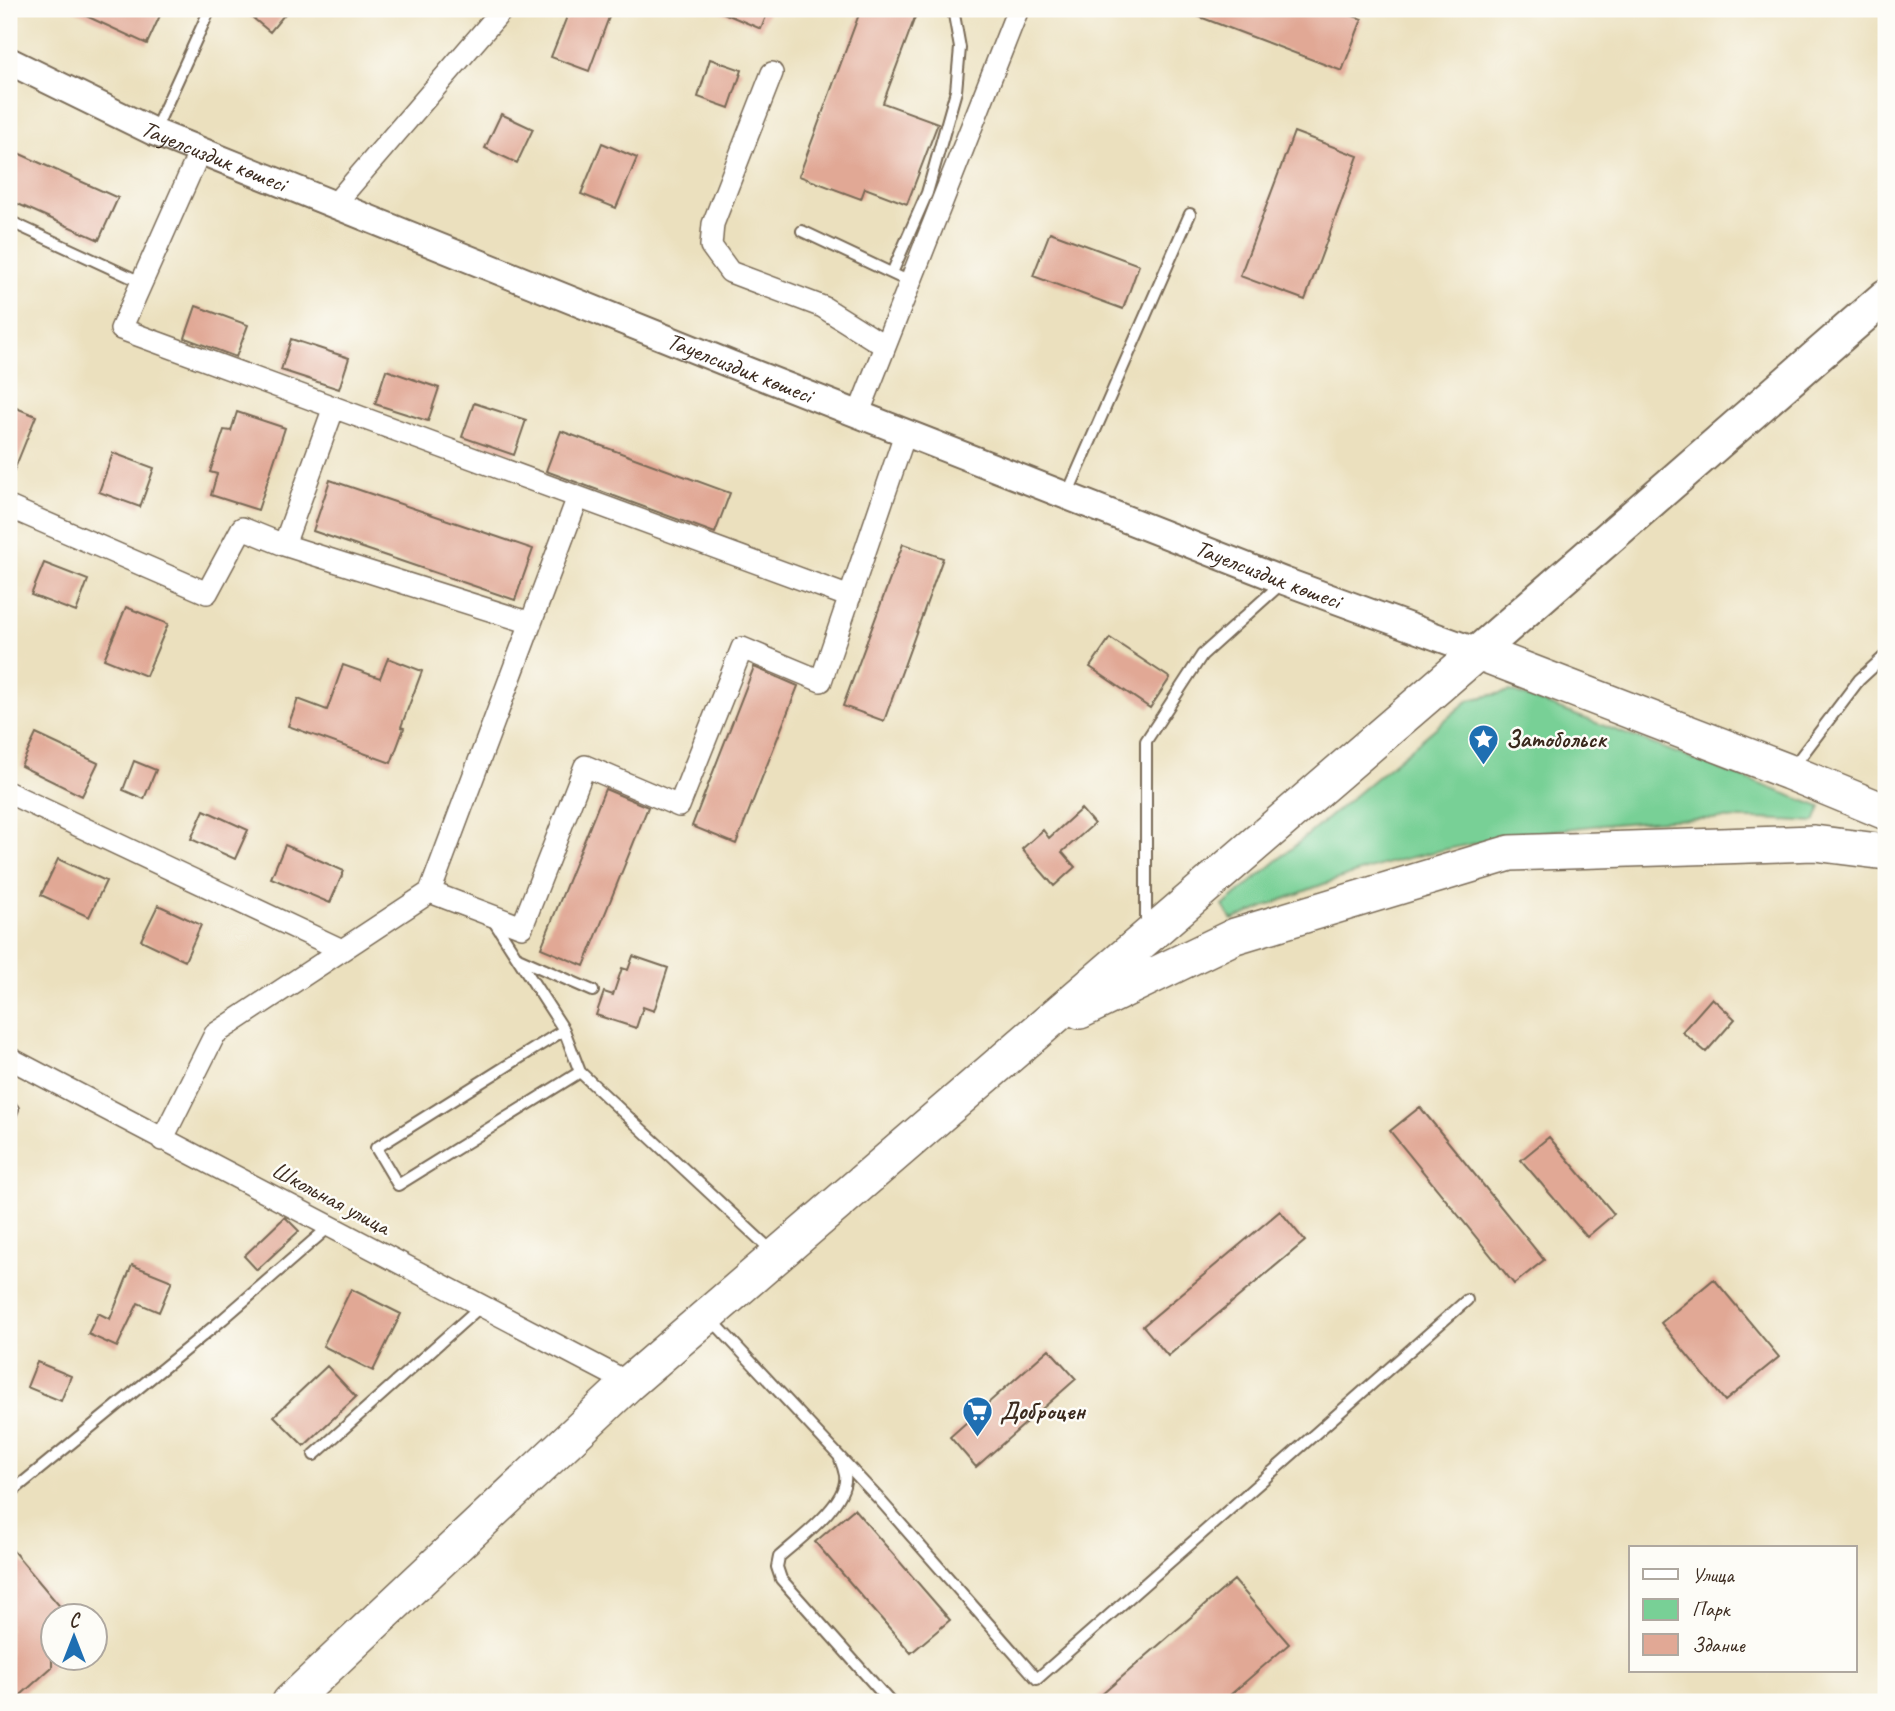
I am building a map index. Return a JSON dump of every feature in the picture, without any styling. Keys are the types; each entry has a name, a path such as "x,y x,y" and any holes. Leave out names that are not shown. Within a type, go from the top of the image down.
{"highway":[{"path":"290,1702 629,1383 1478,652 1886,812"},
{"path":"1036,1032 1235,936 1510,853 1814,843 1886,852"}],"main road":[{"path":"1478,652 1886,296"}],"street":[{"path":"334,205 503,9"},
{"path":"858,415 885,346 901,278 1018,9"},
{"name":"Тауелсиздик көшесі","path":"9,61 154,132 334,205 1066,497 1478,652"},
{"path":"772,74 713,224 711,246 730,272 823,307 885,346"},
{"path":"200,151 121,328 850,597"},
{"path":"284,545 334,407"},
{"path":"430,892 522,927 585,766 679,806 742,648 821,681 905,434"},
{"path":"163,1140 215,1034 430,892 578,497"},
{"path":"9,507 206,593 242,528 284,545 531,623"},
{"path":"9,793 342,950"},
{"name":"Школьная улица","path":"9,1058 629,1383"}],"lane":[{"path":"154,132 210,9"},
{"path":"802,231 901,278 957,91 960,48 953,9"},
{"path":"1066,497 1190,214"},
{"path":"9,221 141,282"},
{"path":"1146,938 1146,741 1202,655 1284,581"},
{"path":"1789,772 1859,680 1886,655"},
{"path":"490,914 564,1030 580,1072 777,1256"},
{"path":"518,958 593,991"},
{"path":"564,1030 376,1149 398,1185 580,1072"},
{"path":"9,1494 329,1227"},
{"path":"707,1316 839,1456 1037,1679 1467,1300"},
{"path":"314,1455 481,1306"},
{"path":"839,1456 846,1477 844,1489 834,1506 779,1557 777,1567 781,1579 890,1702"}],"green space":[{"path":"1511,691 1821,807 1815,822 1765,819 1662,821 1610,824 1507,837 1385,864 1318,886 1232,920 1223,906 1469,700"}],"building":[{"path":"71,9 163,9 147,44"},
{"path":"242,9 289,9 270,32"},
{"path":"570,9 612,9 589,71 551,57"},
{"path":"714,9 769,9 761,29"},
{"path":"861,9 918,9 883,103 938,123 907,204 865,188 861,199 799,176"},
{"path":"1179,9 1334,9 1362,19 1342,71"},
{"path":"710,59 742,70 729,108 698,97"},
{"path":"501,114 533,129 517,163 485,148"},
{"path":"1294,132 1358,156 1305,300 1240,276"},
{"path":"602,143 637,158 616,208 581,194"},
{"path":"9,149 118,198 99,240 9,200"},
{"path":"1050,232 1139,265 1123,309 1033,276"},
{"path":"196,306 248,325 236,357 185,338"},
{"path":"291,339 349,358 339,389 281,370"},
{"path":"386,370 439,388 428,421 375,404"},
{"path":"474,403 526,420 514,455 462,437"},
{"path":"9,405 36,416 9,483"},
{"path":"237,412 285,428 258,510 211,495 217,474 210,472 224,430 231,431"},
{"path":"561,431 730,493 715,533 546,471"},
{"path":"113,453 154,468 140,507 99,492"},
{"path":"330,480 533,549 515,600 313,531"},
{"path":"903,544 943,558 884,721 843,706"},
{"path":"44,563 88,580 76,612 31,595"},
{"path":"126,607 168,624 146,676 104,659"},
{"path":"1110,638 1170,678 1150,708 1090,667"},
{"path":"388,658 422,671 391,763 288,726 298,699 327,710 343,665 380,678"},
{"path":"754,667 798,686 736,844 692,826"},
{"path":"36,734 98,763 82,796 21,766"},
{"path":"134,761 156,770 144,799 123,790"},
{"path":"605,789 648,807 584,966 541,948"},
{"path":"1081,809 1094,824 1062,852 1075,867 1054,886 1022,849 1043,830 1049,838"},
{"path":"204,810 248,830 235,859 191,839"},
{"path":"285,845 344,871 330,903 271,878"},
{"path":"58,859 106,881 89,917 41,895"},
{"path":"158,905 201,925 185,961 141,940"},
{"path":"633,956 668,968 654,1011 643,1007 636,1028 596,1015 604,992 613,995 622,968 628,970"},
{"path":"1712,998 1735,1019 1706,1052 1682,1032"},
{"path":"1420,1107 1544,1260 1514,1284 1390,1131"},
{"path":"1549,1137 1614,1214 1587,1237 1521,1160"},
{"path":"1280,1211 1305,1241 1168,1356 1143,1326"},
{"path":"285,1217 299,1231 257,1270 244,1256"},
{"path":"132,1265 172,1281 159,1312 138,1303 117,1347 88,1334 98,1313 110,1319"},
{"path":"1714,1279 1779,1357 1725,1401 1661,1323"},
{"path":"351,1289 401,1314 373,1371 323,1346"},
{"path":"1049,1349 1076,1379 976,1467 950,1437"},
{"path":"37,1362 71,1376 61,1401 27,1387"},
{"path":"327,1366 356,1397 304,1446 274,1416"},
{"path":"854,1509 950,1620 911,1653 815,1542"},
{"path":"9,1546 56,1602 38,1602 38,1672 46,1672 13,1702 9,1702"},
{"path":"1234,1580 1289,1644 1222,1702 1093,1702"}],"place":[{"name":"Затобольск","path":"1483,766"},
{"name":"Доброцен","path":"977,1438"}]}
